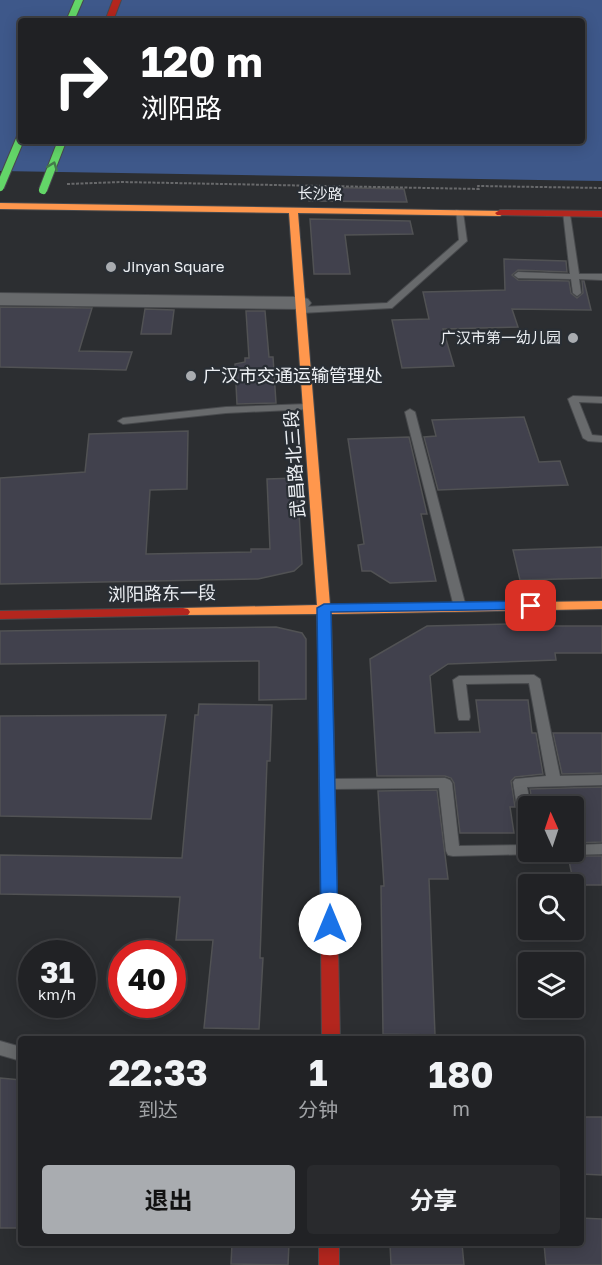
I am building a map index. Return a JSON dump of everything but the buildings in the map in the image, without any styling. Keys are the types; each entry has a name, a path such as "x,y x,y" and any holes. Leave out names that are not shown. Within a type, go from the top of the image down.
{"street":[{"path":"71,18 79,0"},
{"path":"110,18 117,0"},
{"path":"0,187 18,144"},
{"path":"38,206 61,144"},
{"name":"长沙路","path":"0,206 602,214"},
{"name":"武昌路北三段","path":"294,210 324,608 331,1036"},
{"path":"0,299 301,307"},
{"name":"浏阳路东一段","path":"0,615 602,604"},
{"path":"329,1246 329,1265"}],"lane":[{"path":"301,307 389,306 463,241 459,212"},
{"path":"566,214 577,293"},
{"path":"518,275 602,277"},
{"path":"602,400 573,399 588,438 602,439"},
{"path":"123,421 226,410 308,407"},
{"path":"410,412 460,606"},
{"path":"464,717 459,680 534,679 554,781"},
{"path":"522,796 520,782 602,780"},
{"path":"328,784 445,783 453,851 518,850"},
{"path":"584,850 602,849"},
{"path":"0,1048 18,1053"}],"path":[{"path":"66,184 122,182 479,189 478,186 602,188"}],"water":[{"path":"0,0 602,0 602,181 0,171"}],"traffic: fast":[{"path":"71,18 79,0"},
{"path":"0,187 18,144"},
{"path":"43,190 61,144"}],"traffic: slow":[{"path":"0,206 500,213"},
{"path":"293,210 324,608 325,656"},
{"path":"183,612 602,605"}],"traffic: jam":[{"path":"110,18 117,0"},
{"path":"500,213 602,214"},
{"path":"0,615 183,612"},
{"path":"325,656 331,1036"},
{"path":"329,1246 329,1265"}],"place":[{"name":"Jinyan Square","path":"111,267"},
{"name":"广汉市第一幼儿园","path":"573,338"},
{"name":"广汉市交通运输管理处","path":"191,376"}],"route":[{"path":"330,924 324,608 531,606"}]}
